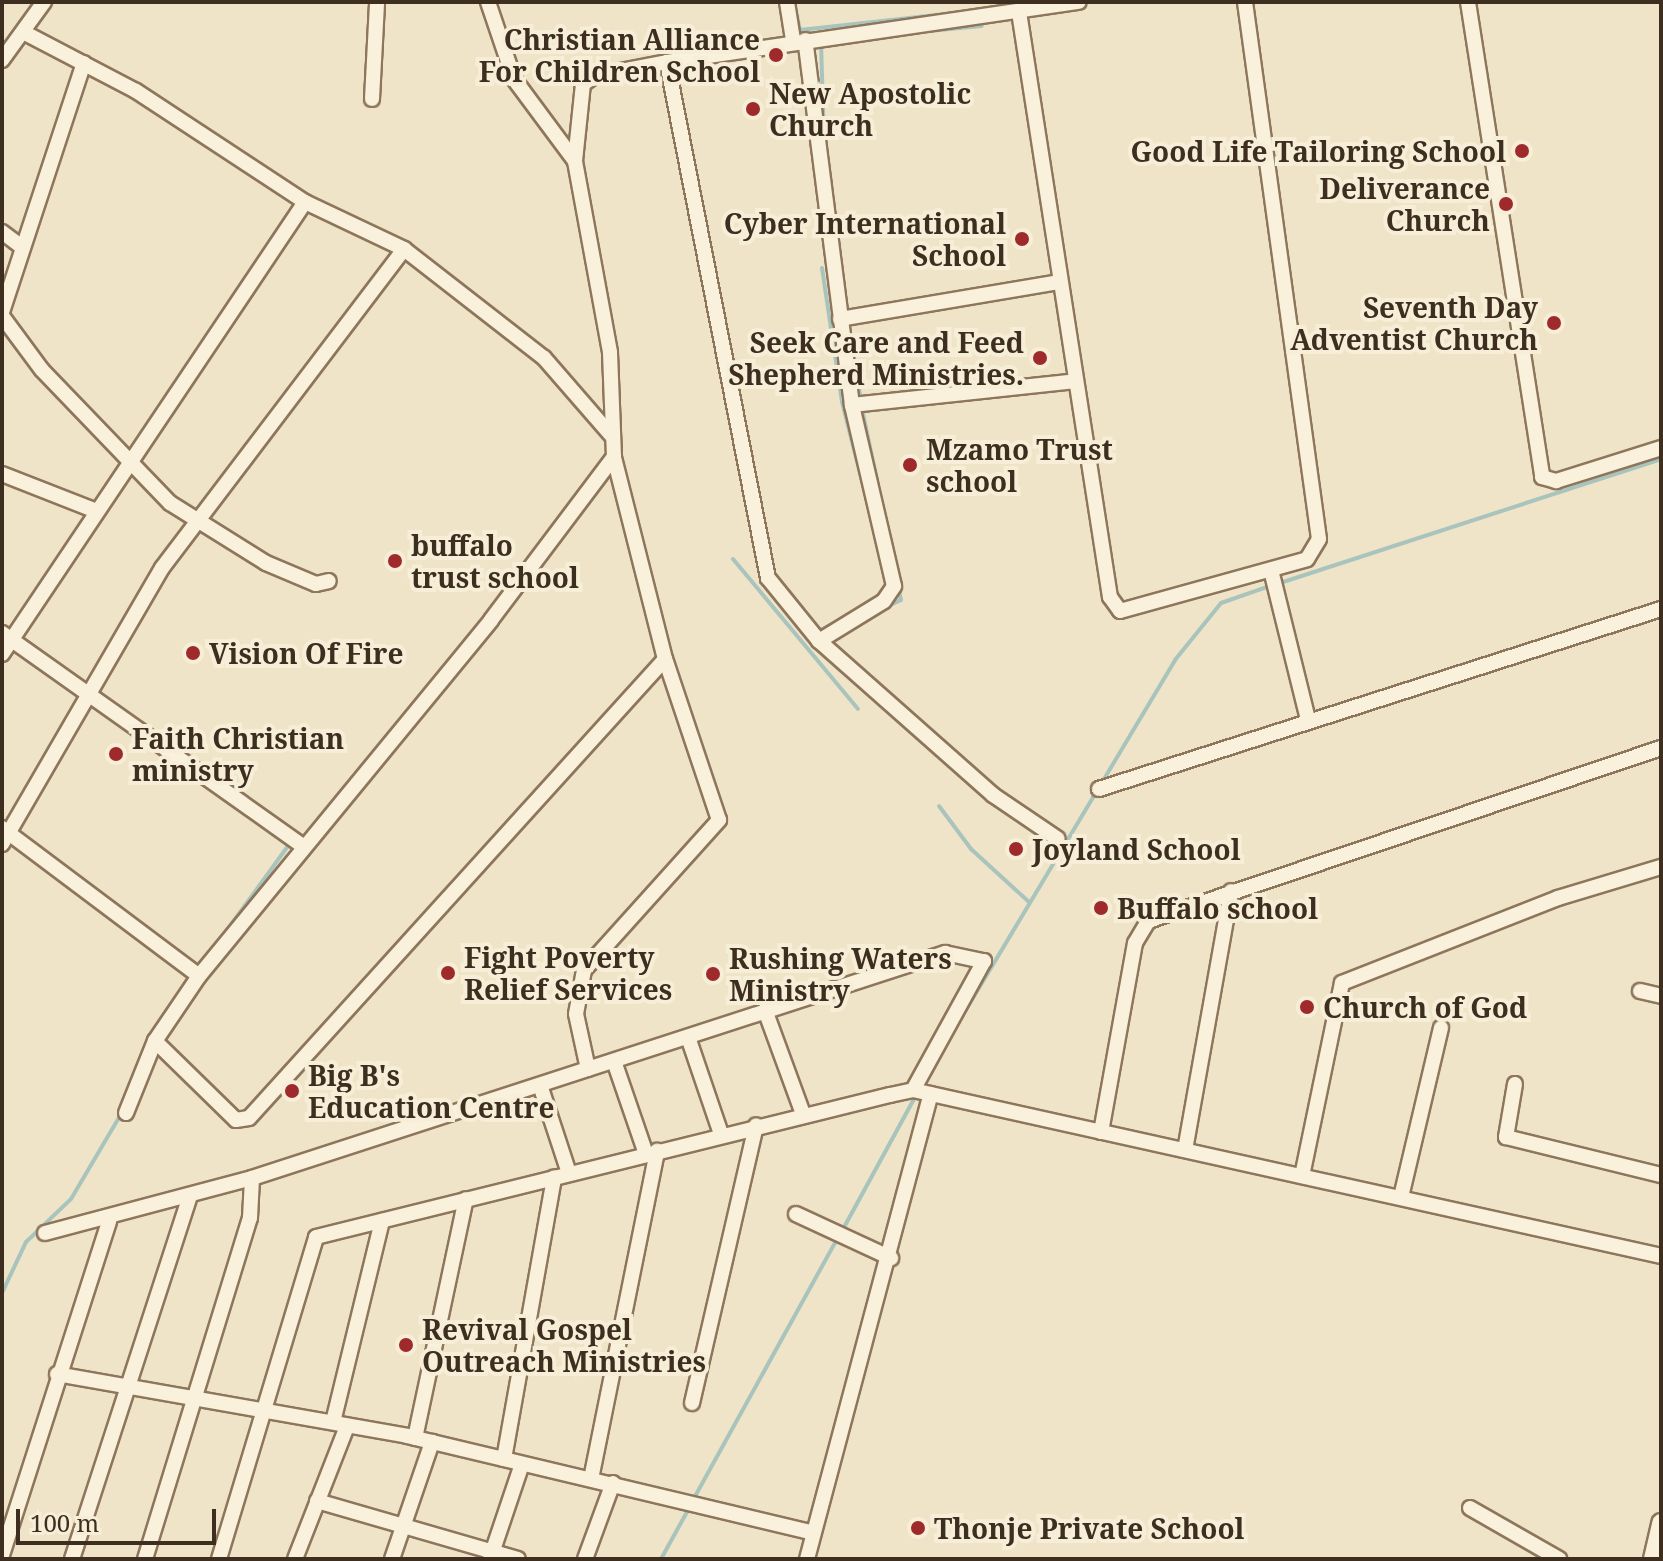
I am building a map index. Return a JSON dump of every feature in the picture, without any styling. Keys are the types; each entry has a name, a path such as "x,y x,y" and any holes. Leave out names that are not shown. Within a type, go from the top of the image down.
{"main road":[{"path":"1653,1559 1661,1523"}],"street":[{"path":"2,60 25,33 44,2"},
{"path":"372,99 377,2"},
{"path":"488,2 514,79 575,161"},
{"path":"787,2 799,41 852,405 894,586 889,597 819,641"},
{"path":"588,1069 576,1014 584,970 719,820 665,659 614,457 610,434 610,352 575,161 583,84 603,73 667,62 1011,9 1079,2"},
{"path":"1011,9 1115,608 1307,559 1319,539 1245,2"},
{"path":"1468,2 1542,477 1556,481 1661,448"},
{"path":"25,33 84,63 305,202 404,249 544,358 610,434"},
{"path":"667,62 768,578 819,641 993,795 1058,839"},
{"path":"84,63 2,314 126,461 200,525 302,580 329,581"},
{"path":"2,654 7,636 305,202"},
{"path":"2,232 23,248"},
{"path":"199,976 4,835 155,579 200,525 404,249"},
{"path":"840,319 1059,282"},
{"path":"852,405 1076,381"},
{"path":"126,1113 155,1041 199,976 300,844 491,620 614,457"},
{"path":"2,474 94,510"},
{"path":"1271,570 1308,720"},
{"path":"1099,789 1661,609"},
{"path":"7,636 300,844"},
{"path":"155,1041 236,1120 249,1118 665,659"},
{"path":"1101,1132 1140,931 1159,914 1661,748"},
{"path":"1302,1176 1336,998 1347,979 1661,867"},
{"path":"1185,1150 1231,891"},
{"path":"45,1233 109,1221 252,1178 945,953 984,961 913,1090"},
{"path":"1640,991 1661,996"},
{"path":"765,1010 803,1114"},
{"path":"1401,1197 1441,1028"},
{"path":"688,1037 721,1134"},
{"path":"591,1479 651,1153 614,1061"},
{"path":"1515,1084 1506,1137 1661,1175"},
{"path":"504,1459 562,1175 540,1085"},
{"path":"219,1559 313,1240 756,1125 913,1090 1661,1256"},
{"path":"807,1559 891,1258 931,1094"},
{"path":"692,1403 756,1125"},
{"path":"145,1559 250,1218 252,1178"},
{"path":"72,1559 190,1196"},
{"path":"415,1438 466,1199"},
{"path":"796,1214 891,1258"},
{"path":"2,1555 57,1374 109,1221"},
{"path":"295,1559 317,1501 340,1424 382,1221"},
{"path":"57,1374 128,1385 193,1401 265,1407 415,1438 813,1533"},
{"path":"392,1559 432,1442"},
{"path":"491,1556 522,1464"},
{"path":"585,1559 613,1483"},
{"path":"317,1501 405,1525 491,1556 518,1559"},
{"path":"1470,1508 1559,1559"}],"waterway":[{"path":"795,8 800,30 998,8 1002,2"},
{"path":"929,31 982,26"},
{"path":"821,43 824,137"},
{"path":"822,268 842,402 876,536"},
{"path":"851,340 861,401"},
{"path":"862,409 878,485"},
{"path":"1280,583 1661,459"},
{"path":"733,559 858,709"},
{"path":"888,606 901,600 898,587"},
{"path":"955,1028 1175,660 1221,603 1267,587"},
{"path":"817,632 838,621"},
{"path":"939,806 971,849 1029,902"},
{"path":"219,941 291,842"},
{"path":"151,1035 180,993"},
{"path":"131,1083 146,1047"},
{"path":"842,1231 915,1097"},
{"path":"2,1293 26,1242 71,1199 121,1114"},
{"path":"693,1500 837,1239"},
{"path":"661,1559 688,1510"}],"place":[{"name":"Christian Alliance For Children School","path":"776,55"},
{"name":"New Apostolic Church","path":"753,109"},
{"name":"Good Life Tailoring School","path":"1522,151"},
{"name":"Deliverance Church","path":"1506,204"},
{"name":"Cyber International School","path":"1022,239"},
{"name":"Seventh Day Adventist Church","path":"1554,323"},
{"name":"Seek Care and Feed Shepherd Ministries.","path":"1040,358"},
{"name":"Mzamo Trust school","path":"910,465"},
{"name":"buffalo trust school","path":"395,561"},
{"name":"Vision Of Fire","path":"193,653"},
{"name":"Faith Christian ministry","path":"116,754"},
{"name":"Joyland School","path":"1016,849"},
{"name":"Buffalo school","path":"1101,908"},
{"name":"Fight Poverty Relief Services","path":"448,973"},
{"name":"Rushing Waters Ministry","path":"713,974"},
{"name":"Church of God","path":"1307,1007"},
{"name":"Big B's Education Centre","path":"292,1091"},
{"name":"Revival Gospel Outreach Ministries","path":"406,1345"},
{"name":"Thonje Private School","path":"918,1528"}]}
